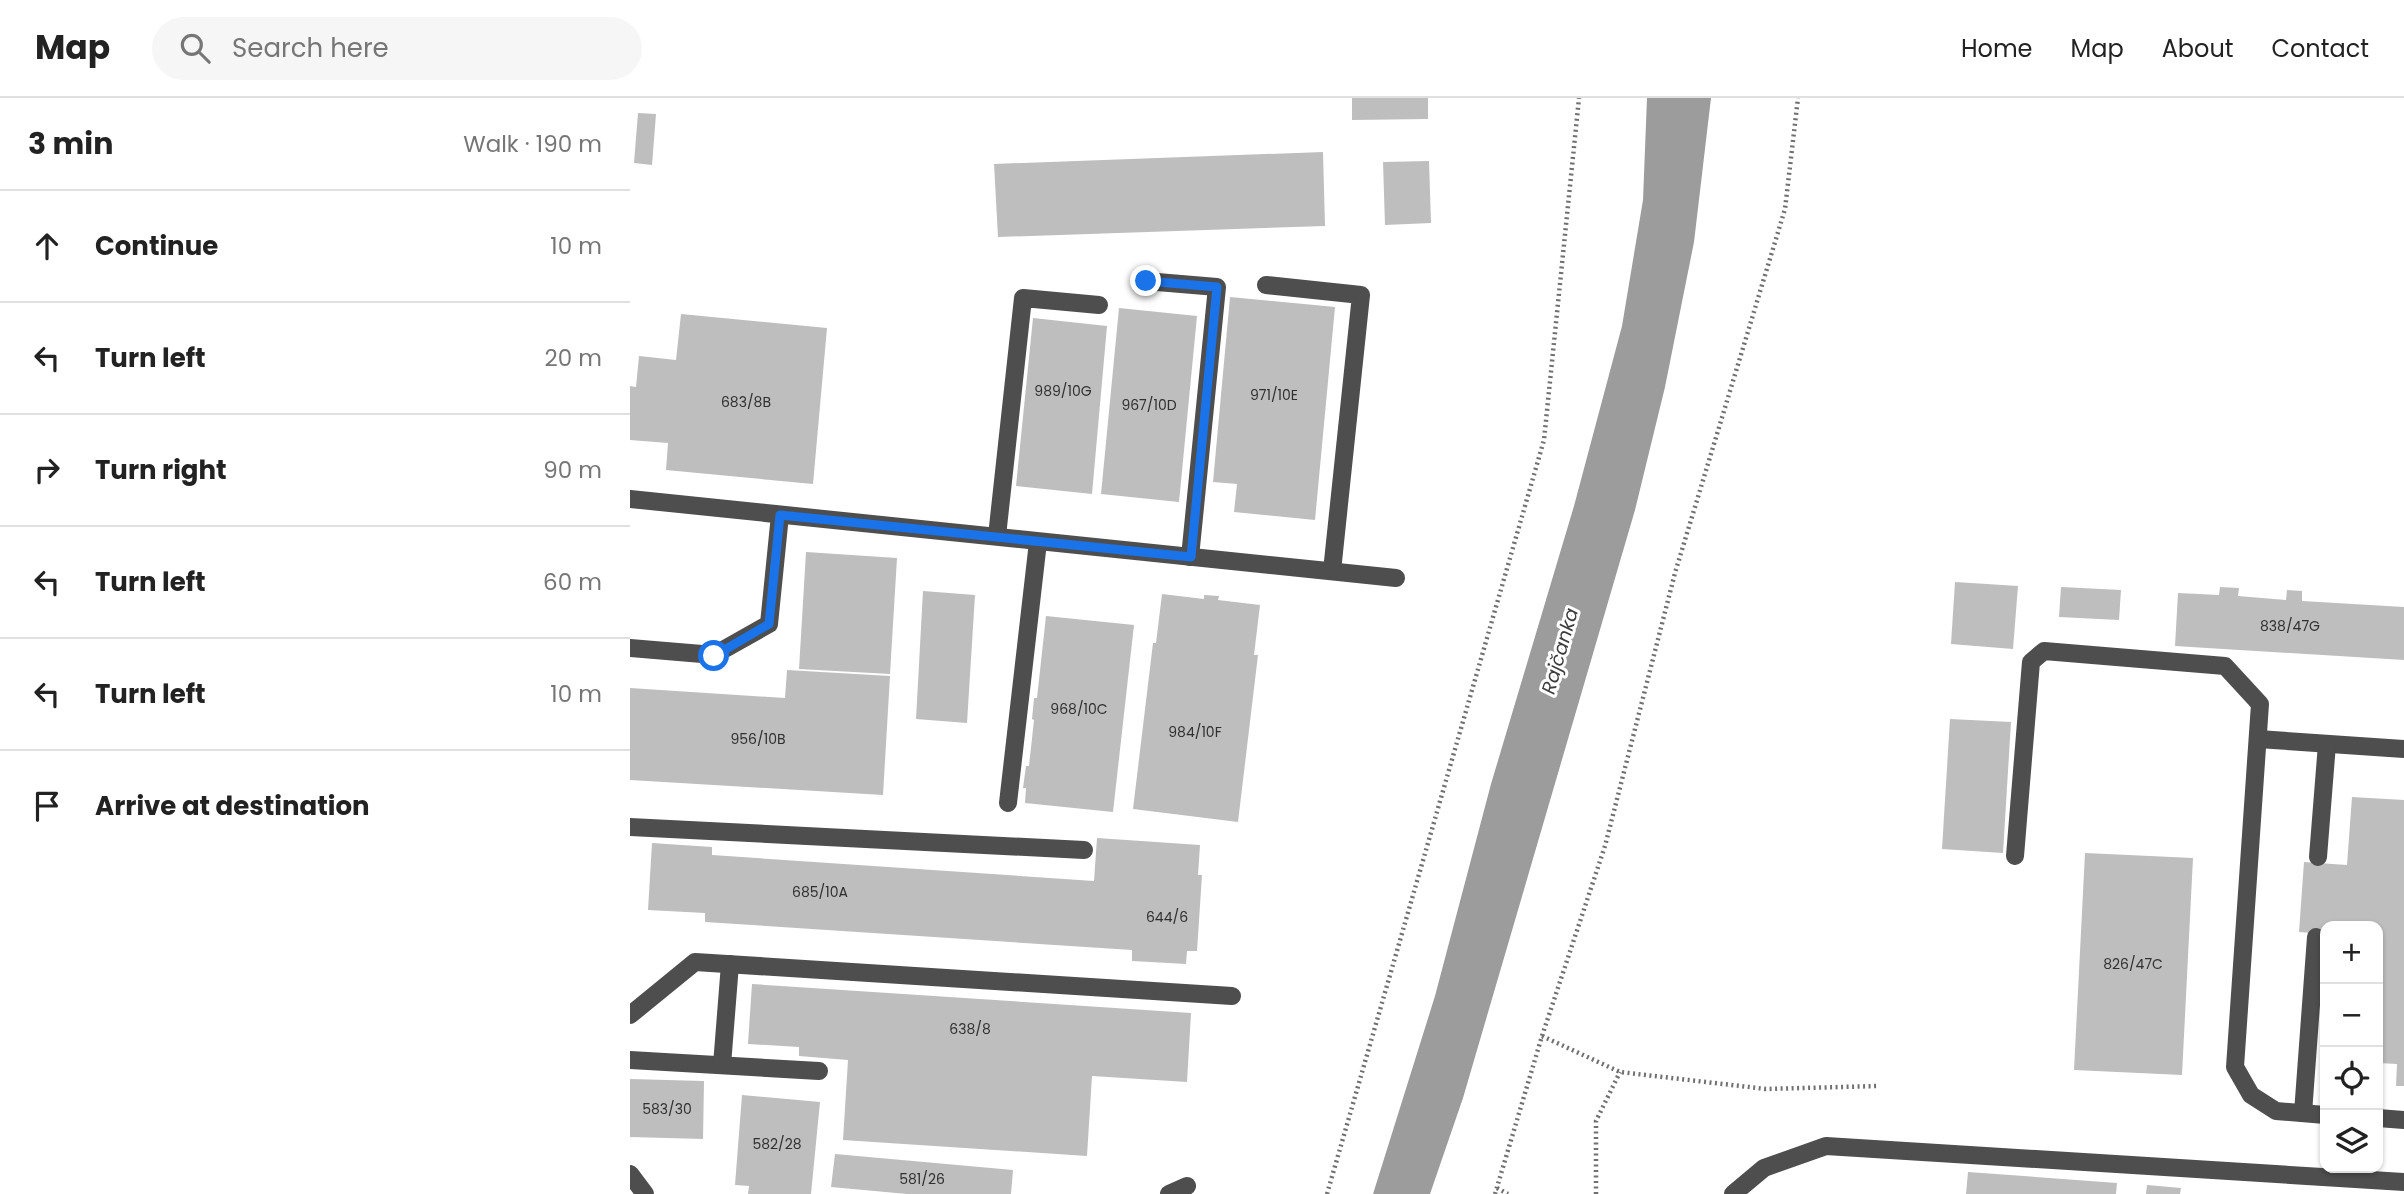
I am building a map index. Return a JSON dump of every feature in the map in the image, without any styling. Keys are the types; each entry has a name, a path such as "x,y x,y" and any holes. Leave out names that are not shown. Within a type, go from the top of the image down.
{"lane":[{"path":"1146,281 1217,287 1191,557"},
{"path":"1266,285 1361,295 1332,571"},
{"path":"997,536 1023,298 1099,305"},
{"path":"630,499 1396,578"},
{"path":"630,648 714,656 769,624 780,515"},
{"path":"1008,803 1038,542"},
{"path":"2015,856 2031,662 2044,651 2225,666 2260,704 2235,1067 2251,1095 2276,1111 2320,1115"},
{"path":"2258,739 2404,749"},
{"path":"2318,857 2327,744"},
{"path":"630,827 1084,850"},
{"path":"2303,1113 2316,937"},
{"path":"630,1015 695,962 1232,996"},
{"path":"722,1065 730,964"},
{"path":"630,1060 819,1071"},
{"path":"2383,1118 2404,1120"},
{"path":"1733,1194 1764,1168 1826,1146 2404,1182"},
{"path":"630,1174 645,1194"},
{"path":"1169,1194 1187,1186"}],"path":[{"path":"1327,1194 1544,440 1578,98"},
{"path":"1495,1194 1542,1036 1605,846 1675,573 1785,209 1798,98"},
{"path":"1542,1036 1620,1072 1766,1090 1878,1086"},
{"path":"1596,1194 1596,1121 1620,1072"},
{"path":"1497,1188 1508,1194"}],"water":[{"name":"Rajčanka","path":"1647,98 1711,98 1694,242 1665,387 1635,510 1463,1098 1430,1194 1373,1194 1435,996 1491,784 1574,506 1622,326 1643,200"}],"building":[{"path":"1352,98 1428,98 1428,119 1352,120"},
{"path":"638,113 656,114 652,165 634,163"},
{"path":"1323,152 1325,226 998,237 994,164"},
{"path":"1429,161 1431,223 1385,225 1383,162"},
{"path":"1230,297 1335,307 1315,520 1234,512 1237,484 1213,482"},
{"path":"1119,308 1197,316 1179,502 1101,494"},
{"path":"681,314 827,328 813,484 666,470 668,443 630,440 630,386 636,387 639,356 676,360"},
{"path":"1033,318 1107,326 1092,494 1016,486"},
{"path":"806,552 897,558 890,674 799,669"},
{"path":"1955,582 2018,586 2013,649 1951,644"},
{"path":"2061,587 2121,590 2119,620 2059,617"},
{"path":"2220,587 2239,588 2238,596 2286,600 2287,590 2302,591 2302,601 2404,607 2404,660 2175,646 2178,593 2219,595"},
{"path":"923,591 975,595 967,723 916,719"},
{"path":"1162,594 1204,599 1204,595 1219,596 1218,600 1260,605 1254,655 1258,655 1238,822 1133,809 1153,643 1156,643"},
{"path":"1046,616 1134,625 1113,812 1025,803 1026,788 1023,788 1026,766 1029,766 1034,698 1037,698"},
{"path":"787,670 890,676 883,795 630,780 630,688 785,698"},
{"path":"1950,719 2011,722 2003,853 1942,849"},
{"path":"2352,797 2404,800 2404,1086 2396,1086 2397,1064 2383,1063 2383,921 2320,921 2320,934 2299,932 2304,862 2347,865"},
{"path":"1097,838 1200,845 1198,875 1202,875 1197,951 1187,951 1186,964 1132,961 1132,950 705,922 705,913 648,910 652,843 712,847 712,855 1094,881"},
{"path":"2085,853 2193,858 2182,1075 2074,1070"},
{"path":"752,984 1191,1013 1187,1082 1092,1076 1087,1156 843,1140 848,1060 799,1056 799,1047 748,1044"},
{"path":"630,1079 704,1081 703,1139 630,1137"},
{"path":"742,1095 820,1102 811,1194 748,1194 749,1186 735,1185"},
{"path":"835,1154 1013,1170 1011,1194 907,1194 831,1187"},
{"path":"1968,1172 2117,1183 2116,1194 1966,1194"},
{"path":"2147,1185 2181,1188 2180,1194 2146,1194"}],"route":[{"path":"714,656 769,624 780,515 1191,557 1217,287 1146,281"}]}
